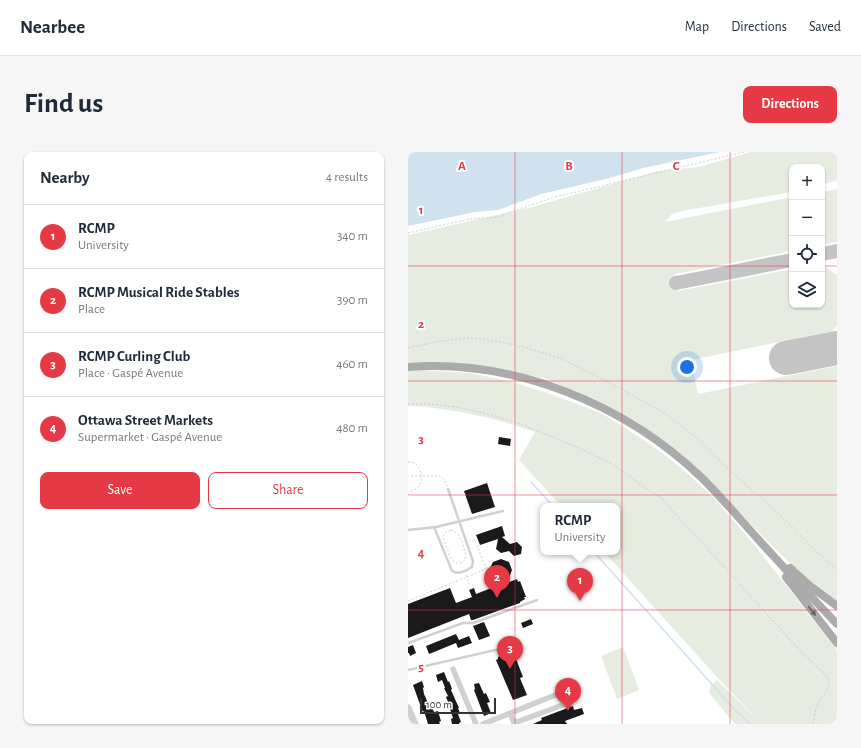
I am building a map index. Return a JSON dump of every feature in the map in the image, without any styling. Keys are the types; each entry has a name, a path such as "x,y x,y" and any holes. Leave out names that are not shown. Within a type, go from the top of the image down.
{"main road":[{"path":"408,366 452,366 485,370 520,377 555,388 599,406 620,417 648,435 694,470 837,624"},
{"path":"764,546 810,586 837,606"},
{"path":"764,546 837,643"}],"street":[{"path":"453,669 476,724"},
{"path":"483,724 510,713 563,692 569,692 572,696 571,702 514,724 510,713"},
{"path":"408,708 412,723"}],"lane":[{"path":"434,527 452,571 457,573 472,567 474,563 448,489"},
{"path":"408,530 459,522 503,511"},
{"path":"408,644 463,623 473,623 537,600"},
{"path":"408,670 504,648"}],"path":[{"path":"408,233 470,219 498,217 555,197 744,152"},
{"path":"408,404 430,404 455,407 488,414 518,423 577,447 614,466 663,499 802,653 825,674 829,680 829,686 816,708 813,724"},
{"path":"408,462 416,464 422,476 417,489 408,491"},
{"path":"411,476 442,477 448,489"},
{"path":"451,530 457,533 466,554 466,558 461,564 451,560 444,540 444,535 446,532 451,530"},
{"path":"465,571 470,586"}],"shaded area":[{"path":"751,152 837,152 837,179 835,181 825,183 825,164 789,164 789,193 682,211 672,214 665,222 789,198 789,252 675,274 678,291 789,270 789,308 825,308 825,267 837,275 837,325 833,331 691,360 698,394 837,366 837,604 799,572 729,503 697,468 660,438 640,424 612,408 591,397 546,379 521,373 498,368 452,363 408,363 408,235 532,207 658,171 699,167"},
{"path":"837,189 837,242 825,244 825,200 825,191"},
{"path":"420,370 471,373 512,382 548,393 603,414 648,443 679,466 715,499 756,547 837,650 837,724 735,724 709,691 710,686 717,680 756,718 607,555 620,555 620,503 558,503 519,460 535,432 472,414 408,406 408,371"},
{"path":"623,647 639,690 617,699 601,656"}],"water":[{"path":"408,152 720,152 643,168 610,178 541,194 498,210 475,212 408,226"}],"building":[{"path":"499,437 511,439 510,446 498,444"},
{"path":"487,483 495,507 472,514 464,491"},
{"path":"502,526 505,536 502,537 510,544 517,542 522,547 521,554 514,556 509,551 501,553 496,549 498,539 480,545 476,535"},
{"path":"501,559 509,562 512,570 507,583 517,579 518,582 520,581 526,597 524,597 525,599 520,603 473,620 471,620 469,614 408,638 408,604 450,588 456,603 472,597 469,590 474,588 476,594 504,583 493,578 489,570 493,562"},
{"path":"531,619 533,624 523,628 521,623"},
{"path":"484,622 490,636 479,640 473,626"},
{"path":"456,634 459,640 469,636 472,643 458,648 456,643 429,654 426,646"},
{"path":"413,645 416,653 410,656 408,653 408,647"},
{"path":"513,651 523,677 520,678 527,695 513,700 496,660 505,652"},
{"path":"444,672 459,708 460,713 458,714 461,722 459,724 452,724 451,719 453,718 451,709 446,697 448,696 442,680 438,682 436,675"},
{"path":"422,681 424,694 428,703 430,702 434,712 438,711 441,721 439,722 440,724 428,724 424,711 423,712 422,710 413,685"},
{"path":"479,683 490,702 487,703 491,713 484,716 474,690 474,684"},
{"path":"573,706 574,710 582,708 584,714 565,721 567,724 533,724 542,720 541,718"}],"waterway":[{"path":"531,482 550,503"},
{"path":"597,555 734,709 750,724"}],"taxiway":[{"path":"825,253 837,251"},
{"path":"676,283 789,261"}],"runway":[{"path":"786,358 837,348"}],"place":[{"name":"RCMP Musical Ride Stables","path":"497,598"},
{"name":"RCMP","path":"580,601"},
{"name":"RCMP Curling Club","path":"510,669"},
{"name":"Ottawa Street Markets","path":"568,711"}]}
